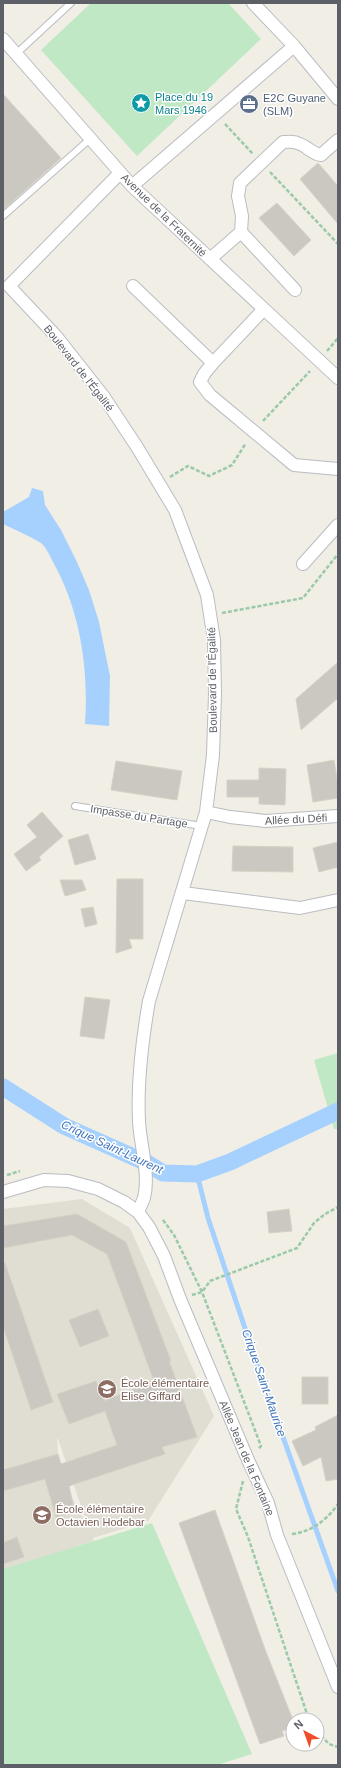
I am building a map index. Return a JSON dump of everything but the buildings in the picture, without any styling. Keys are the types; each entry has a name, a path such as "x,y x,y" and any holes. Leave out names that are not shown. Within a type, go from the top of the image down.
{"street":[{"path":"253,3 294,46 338,99"},
{"name":"Avenue de la Fraternité","path":"3,39 132,186 338,378"},
{"path":"132,186 294,46"},
{"path":"210,259 241,232 242,216 238,196 240,182 283,142 296,142 305,146 316,155 321,155 336,146"},
{"name":"Boulevard de l'Égalité","path":"120,173 6,283 56,336 104,397 137,447 175,510 207,595 214,640 215,694 213,756 206,812 183,894 149,1001 144,1030 140,1061 139,1121 145,1179 144,1197 138,1212"},
{"path":"241,232 295,290"},
{"path":"133,286 213,363"},
{"path":"264,309 213,363 204,374 200,382 210,395 294,465 338,469"},
{"path":"303,564 338,525"},
{"name":"Allée du Défi","path":"206,812 266,822 338,816"},
{"path":"183,894 300,908 338,900"},
{"path":"3,1192 44,1180 68,1181 98,1189 124,1202 138,1212"},
{"name":"Allée Jean de la Fontaine","path":"138,1212 149,1227 164,1256 180,1299 248,1460 268,1503 277,1535 338,1687"}],"lane":[{"path":"16,54 71,3"},
{"path":"3,216 90,138"},
{"name":"Impasse du Partage","path":"75,806 202,826"}],"path":[{"path":"216,114 338,244"},
{"path":"210,615 302,598 338,554"},
{"path":"180,1299 202,1292 210,1281 297,1248 314,1223 325,1214 338,1207"},
{"path":"298,1533 321,1523 338,1504"},
{"path":"325,1740 329,1744 338,1747"}],"shaded area":[{"name":"École élémentaire Elise Giffard","path":"82,1199 130,1228 214,1416 148,1521 93,1538 93,1541 3,1570 3,1209","holes":["58,1439 89,1529 72,1498 58,1454"]}],"green space":[{"name":"Place du 19 Mars 1946","path":"91,3 228,3 261,39 137,156 41,50"},
{"path":"338,1053 338,1129 334,1129 314,1060"},
{"path":"152,1523 252,1754 217,1765 3,1765 3,1569"}],"water":[{"path":"32,488 43,491 45,505 61,530 89,590 99,622 110,676 109,726 85,724 86,703 84,661 81,640 70,600 49,554 41,543 3,524 3,512 29,497"}],"waterway":[{"name":"Crique Saint-Laurent","path":"3,1087 64,1126 147,1163 163,1173 197,1174 230,1162 338,1111"},
{"name":"Crique Saint-Maurice","path":"197,1174 208,1218 258,1367 338,1591"}],"place":[{"name":"Place du 19 Mars 1946","path":"141,103"},
{"name":"E2C Guyane (SLM)","path":"249,104"},
{"name":"École élémentaire Elise Giffard","path":"107,1389"},
{"name":"École élémentaire Octavien Hodebar","path":"42,1515"}]}
